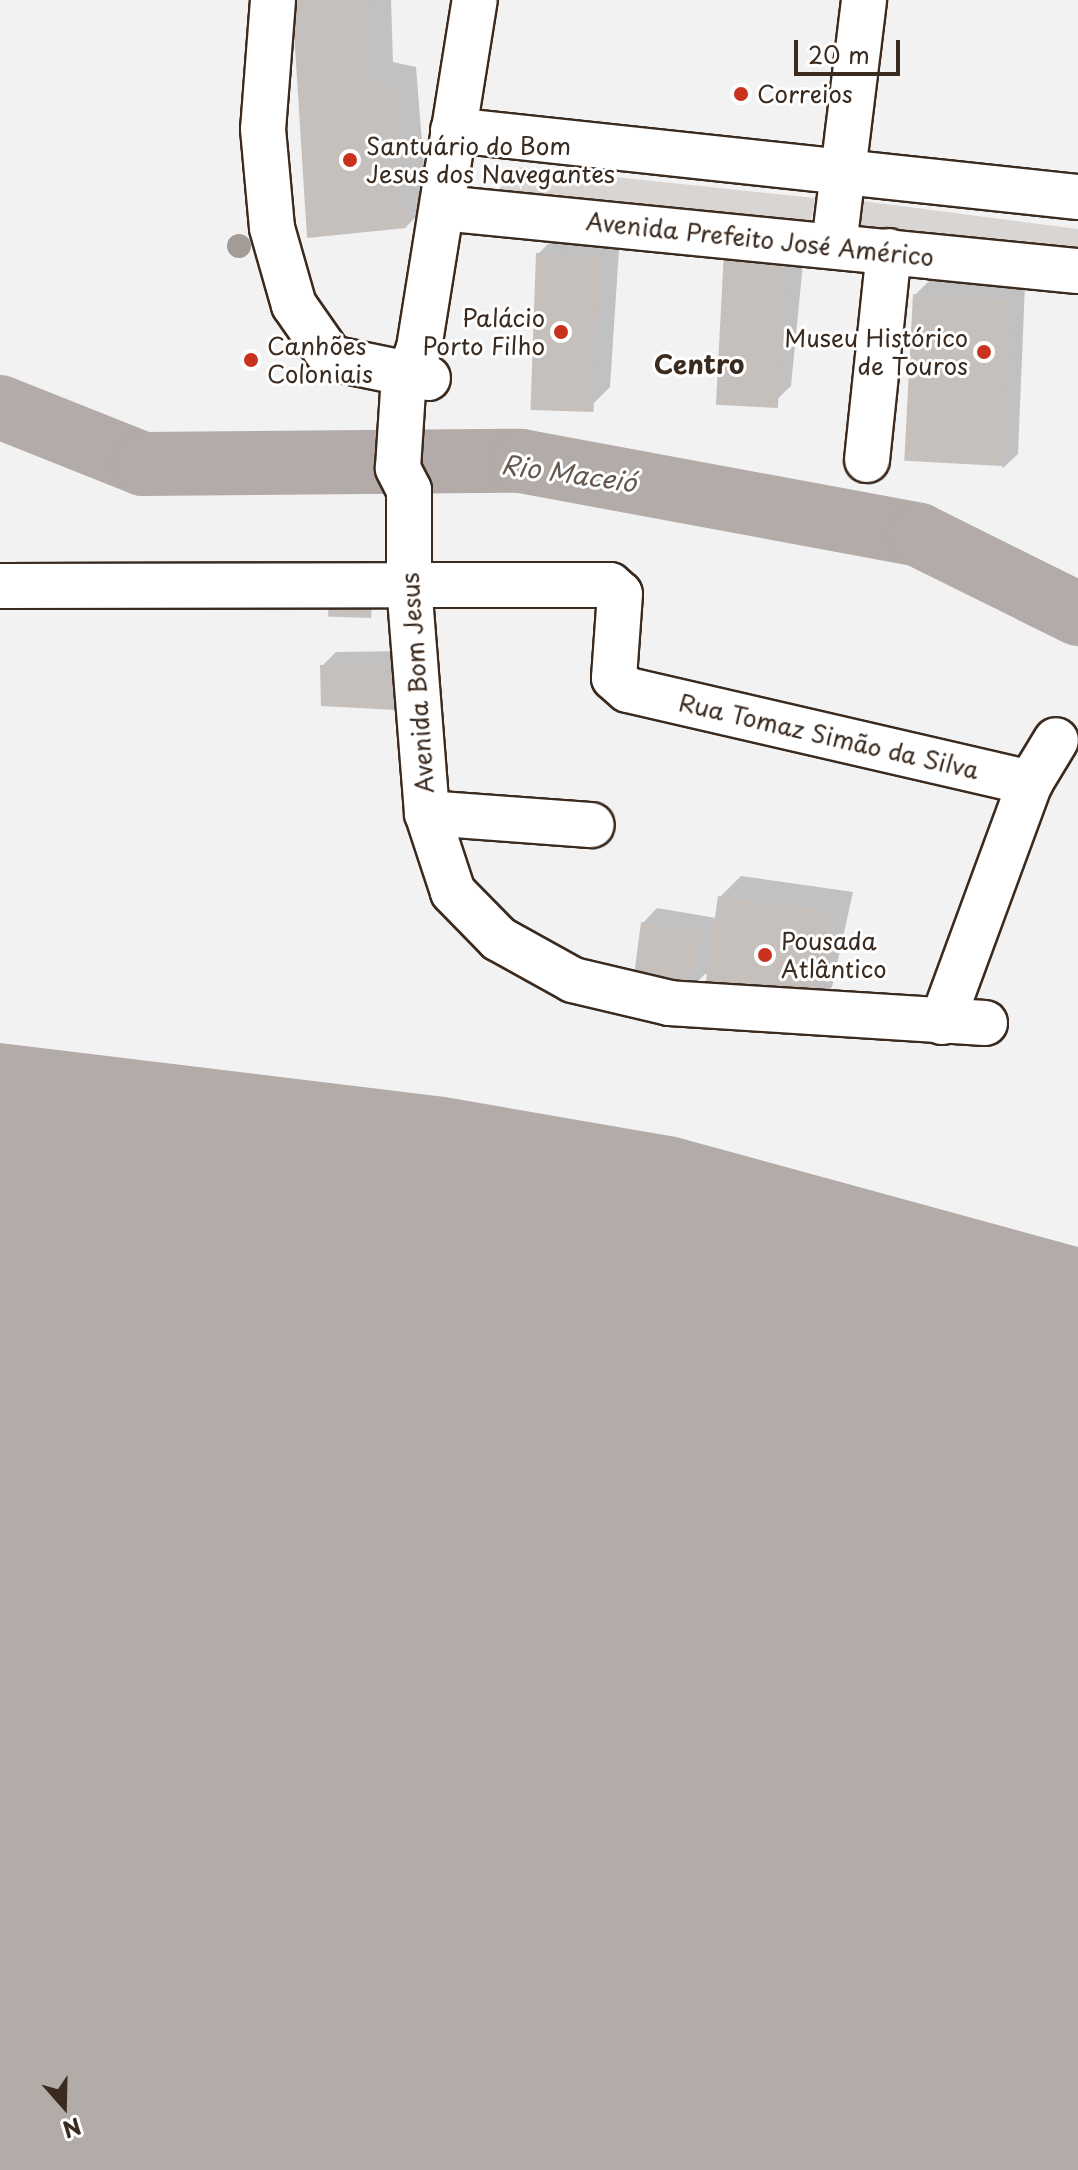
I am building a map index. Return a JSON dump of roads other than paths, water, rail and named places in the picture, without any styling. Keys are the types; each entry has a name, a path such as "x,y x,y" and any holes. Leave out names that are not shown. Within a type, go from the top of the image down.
{"street":[{"path":"273,0 263,129 280,271 331,358 416,377"},
{"name":"Avenida Bom Jesus","path":"475,0 416,377 410,476 409,585 427,813 448,880 470,916 536,962 614,991 670,1003 964,1023 1030,783"},
{"path":"834,245 839,171 864,0"},
{"path":"453,130 1078,197"},
{"name":"Avenida Prefeito José Américo","path":"442,208 1078,271"},
{"path":"867,460 889,251"},
{"path":"0,586 409,585"},
{"name":"Rua Tomaz Simão da Silva","path":"409,585 610,585 620,594 614,678 628,690 1030,783"},
{"path":"1030,783 1056,740"},
{"path":"427,813 592,825"}],"waterway":[{"name":"Rio Maceió","path":"0,407 143,464 521,461 919,535 1078,614"}],"place":[{"name":"Correios","path":"741,94"},
{"name":"Santuário do Bom Jesus dos Navegantes","path":"350,160"},
{"name":"Palácio Porto Filho","path":"561,332"},
{"name":"Museu Histórico de Touros","path":"984,352"},
{"name":"Canhões Coloniais","path":"251,360"},
{"name":"Pousada Atlântico","path":"765,955"}],"district":[{"name":"Centro","path":"699,364"}]}
